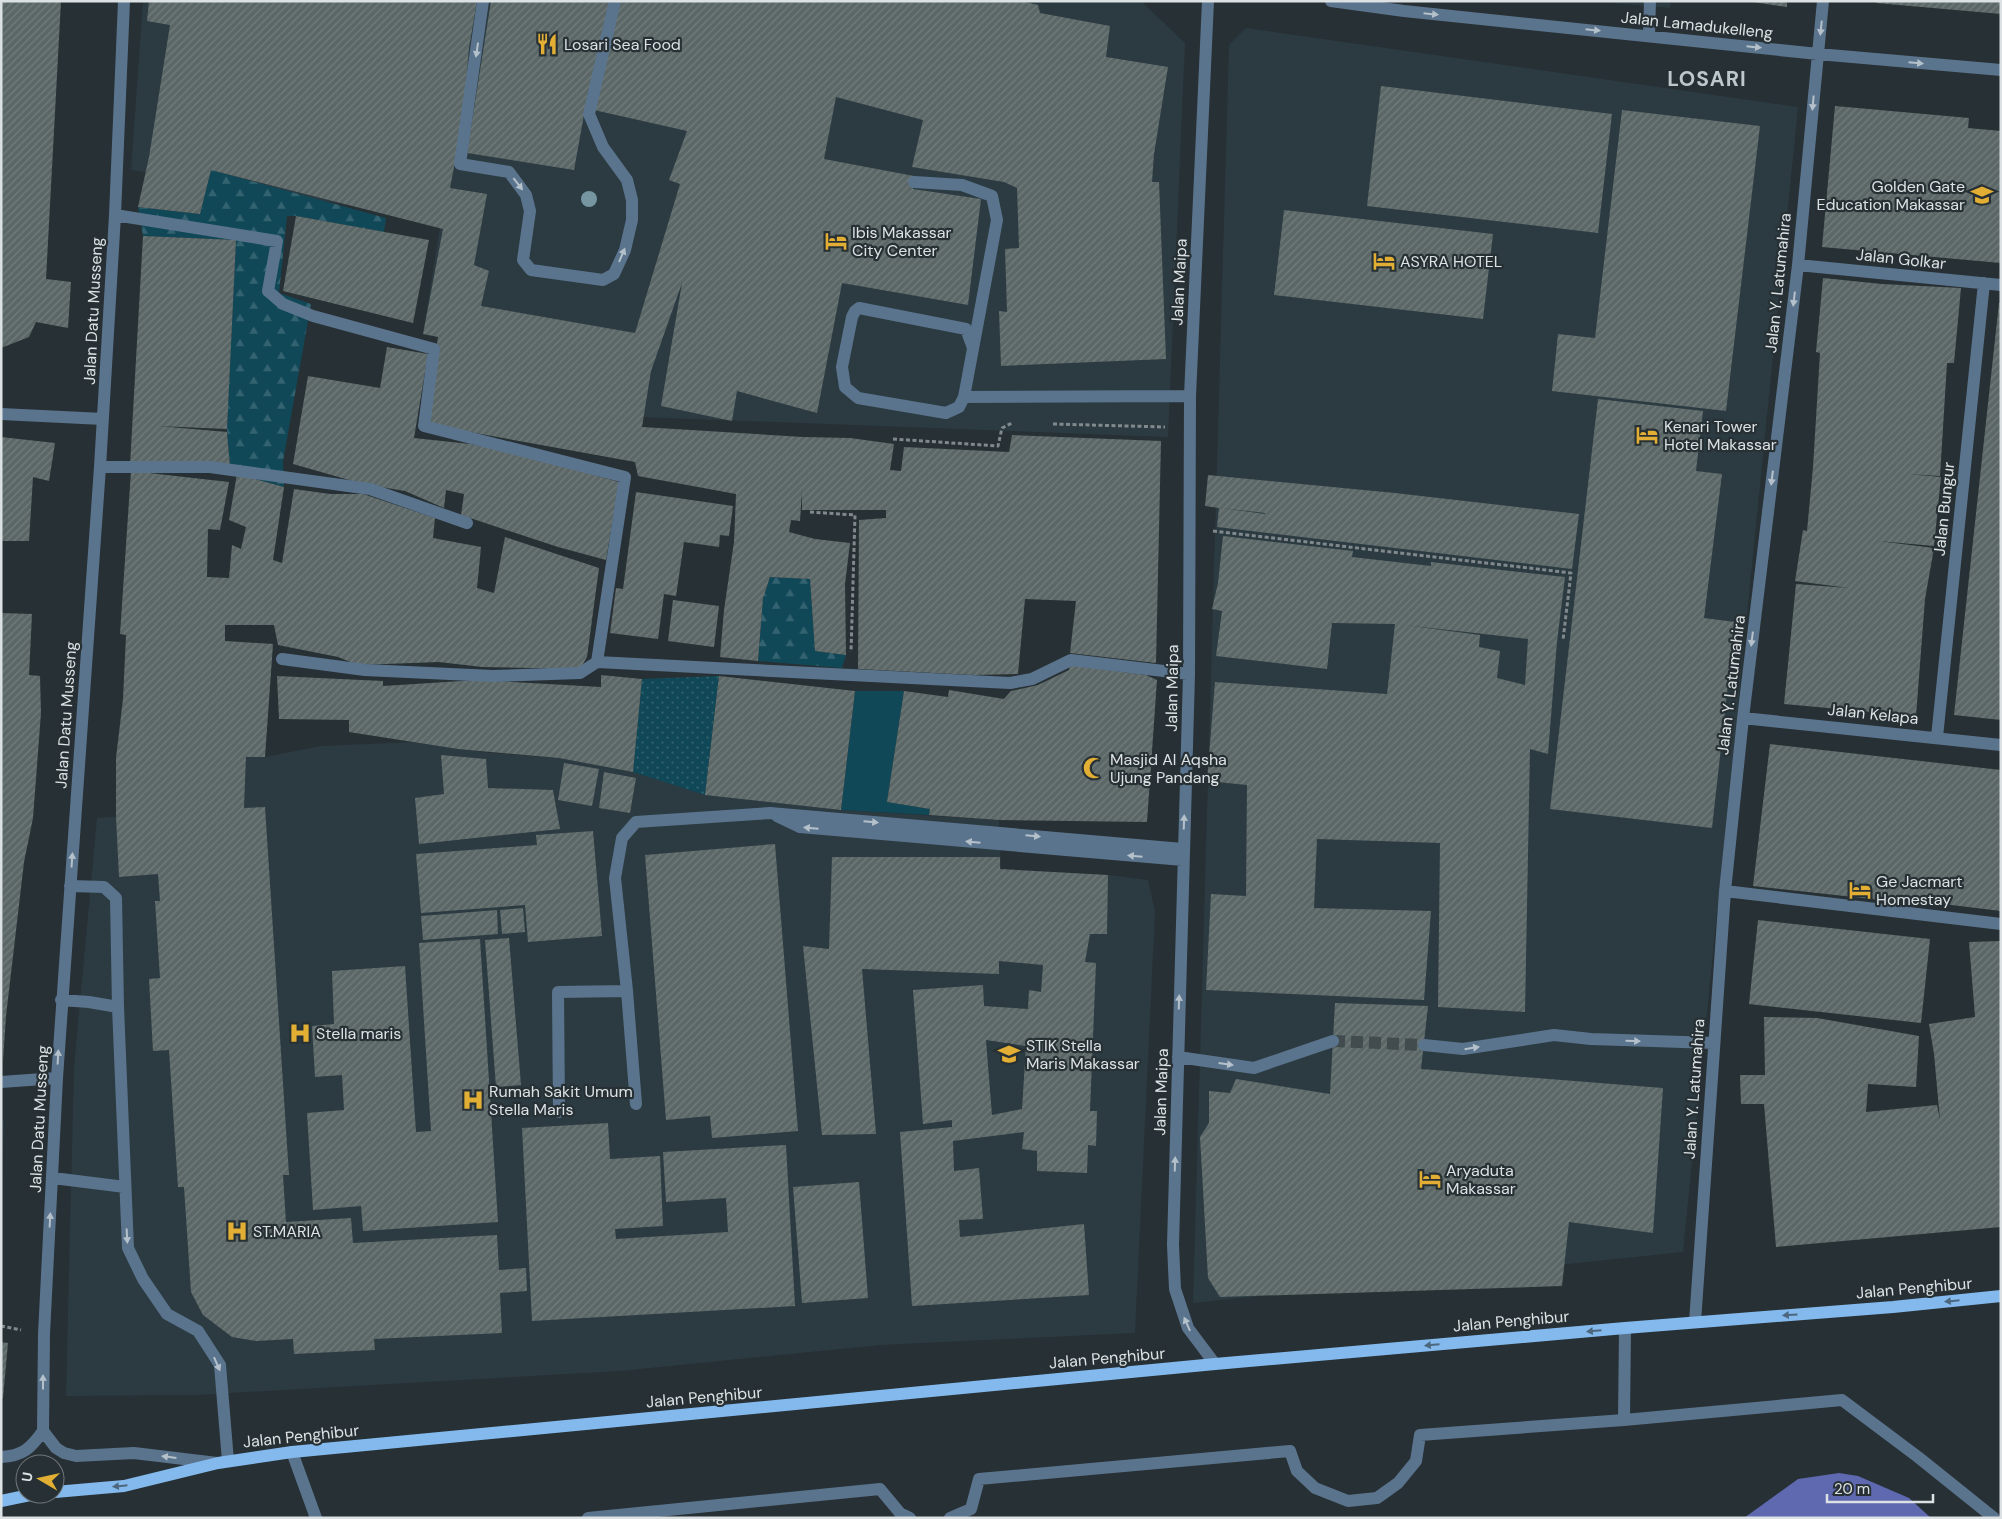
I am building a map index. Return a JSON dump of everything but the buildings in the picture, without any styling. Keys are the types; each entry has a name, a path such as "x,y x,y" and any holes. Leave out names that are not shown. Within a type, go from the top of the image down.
{"main road":[{"name":"Jalan Penghibur","path":"65,1491 124,1486 223,1462 292,1452 1215,1364 1695,1322 1893,1307 2001,1296"},
{"path":"1,1501 15,1498"}],"street":[{"name":"Jalan Datu Musseng","path":"43,1431 44,1334 61,1000 100,467 115,215 124,1"},
{"path":"483,1 460,164 509,172 526,195 530,212 523,260 531,270 603,280 614,274 625,250 632,220 632,200 627,180 603,147 589,114 615,1"},
{"name":"Jalan Maipa","path":"1208,1 1189,428 1188,674 1173,1245 1175,1289 1188,1328 1215,1364"},
{"name":"Jalan Lamadukelleng","path":"1331,1 1405,6 1649,36 1818,54 2001,70"},
{"path":"1649,36 1650,1"},
{"name":"Jalan Y. Latumahira","path":"1695,1322 1725,891 1743,718 1798,265 1824,1"},
{"path":"914,182 962,185 992,196 997,220 964,397 959,407 946,413 858,398 844,387 842,367 852,317 859,308 966,329 973,348"},
{"path":"115,215 277,241 268,291 283,304 313,316 434,349 424,426 625,477 597,662"},
{"name":"Jalan Golkar","path":"1798,265 2001,285"},
{"name":"Jalan Bungur","path":"1937,737 1984,284"},
{"path":"964,397 1190,396"},
{"path":"1,414 103,419"},
{"path":"100,467 210,466 370,489 467,523"},
{"path":"282,660 365,670 493,676 580,673 597,662 1010,683 1032,678 1071,660 1188,674"},
{"name":"Jalan Kelapa","path":"1743,718 2001,745"},
{"path":"636,1104 616,878 622,838 636,822 770,813 800,827 1183,855"},
{"path":"70,886 104,888 116,898 118,1007 128,1248 143,1280 167,1314 198,1331 220,1365 223,1462"},
{"path":"1725,891 2001,924"},
{"path":"559,1112 558,992 627,991"},
{"path":"61,1000 118,1007"},
{"path":"1424,1044 1463,1049 1554,1035 1590,1039 1714,1043"},
{"path":"1178,1057 1254,1068 1333,1041"},
{"path":"1,1082 57,1078"},
{"path":"53,1178 125,1187"},
{"path":"1624,1420 1625,1328"},
{"path":"950,1518 971,1508 979,1479 1290,1451 1297,1471 1315,1488 1348,1501 1377,1498 1398,1483 1416,1461 1420,1434 1624,1420 1842,1400 1918,1457 1994,1518"},
{"path":"1,1457 23,1453 32,1447 43,1431"},
{"name":"Jalan Penghibur","path":"43,1431 56,1448 64,1453 76,1456 134,1453 223,1462"},
{"path":"292,1452 316,1518"},
{"path":"588,1518 880,1489 900,1513 910,1518"}],"path":[{"path":"894,439 998,446 1002,428 1012,423 1021,423"},
{"path":"1051,424 1189,428"},
{"path":"810,512 855,515 850,675"},
{"path":"1190,529 1571,573 1563,640"}],"shaded area":[{"path":"143,1 1141,1 1185,43 1168,437 641,417 648,358 424,328 441,220 131,170"},
{"path":"1589,1 1671,1 1670,8"},
{"path":"1246,28 1798,107 1683,1252 1193,1303 1229,45"},
{"name":"Rumah Sakit Umum Stella Maris","path":"413,742 491,753 559,758 633,772 706,795 841,810 999,820 1001,869 1108,875 1148,880 1155,912 1135,1333 880,1345 620,1371 196,1395 66,1396 74,1067 97,818 244,808 246,757 265,757 321,746"},
{"path":"1,1120 4,1120 1,1214"}],"green space":[{"path":"211,170 386,218 384,232 287,216 279,293 311,304 283,461 284,487 237,474 230,467 227,429 236,240 143,236 138,207 200,214"},
{"path":"770,577 810,579 815,651 846,655 842,668 758,661 763,598"},
{"path":"719,676 705,795 633,772 642,679"},
{"path":"855,691 904,691 887,802 930,809 929,815 841,810"}],"water":[{"path":"1839,1473 1858,1476 1909,1498 1931,1518 1744,1518 1798,1479"}],"tunnel":[{"path":"1333,1041 1424,1045"}],"place":[{"name":"Losari Sea Food","path":"547,44"},
{"name":"Golden Gate Education Makassar","path":"1982,195"},
{"name":"Ibis Makassar City Center","path":"836,241"},
{"name":"ASYRA HOTEL","path":"1384,261"},
{"name":"Kenari Tower Hotel Makassar","path":"1647,435"},
{"name":"Masjid Al Aqsha Ujung Pandang","path":"1094,768"},
{"name":"Ge Jacmart Homestay","path":"1860,890"},
{"name":"Stella maris","path":"300,1033"},
{"name":"STIK Stella Maris Makassar","path":"1009,1054"},
{"name":"Rumah Sakit Umum Stella Maris","path":"473,1100"},
{"name":"Aryaduta Makassar","path":"1430,1179"},
{"name":"ST.MARIA","path":"237,1231"}],"district":[{"name":"LOSARI","path":"1707,79"}]}
